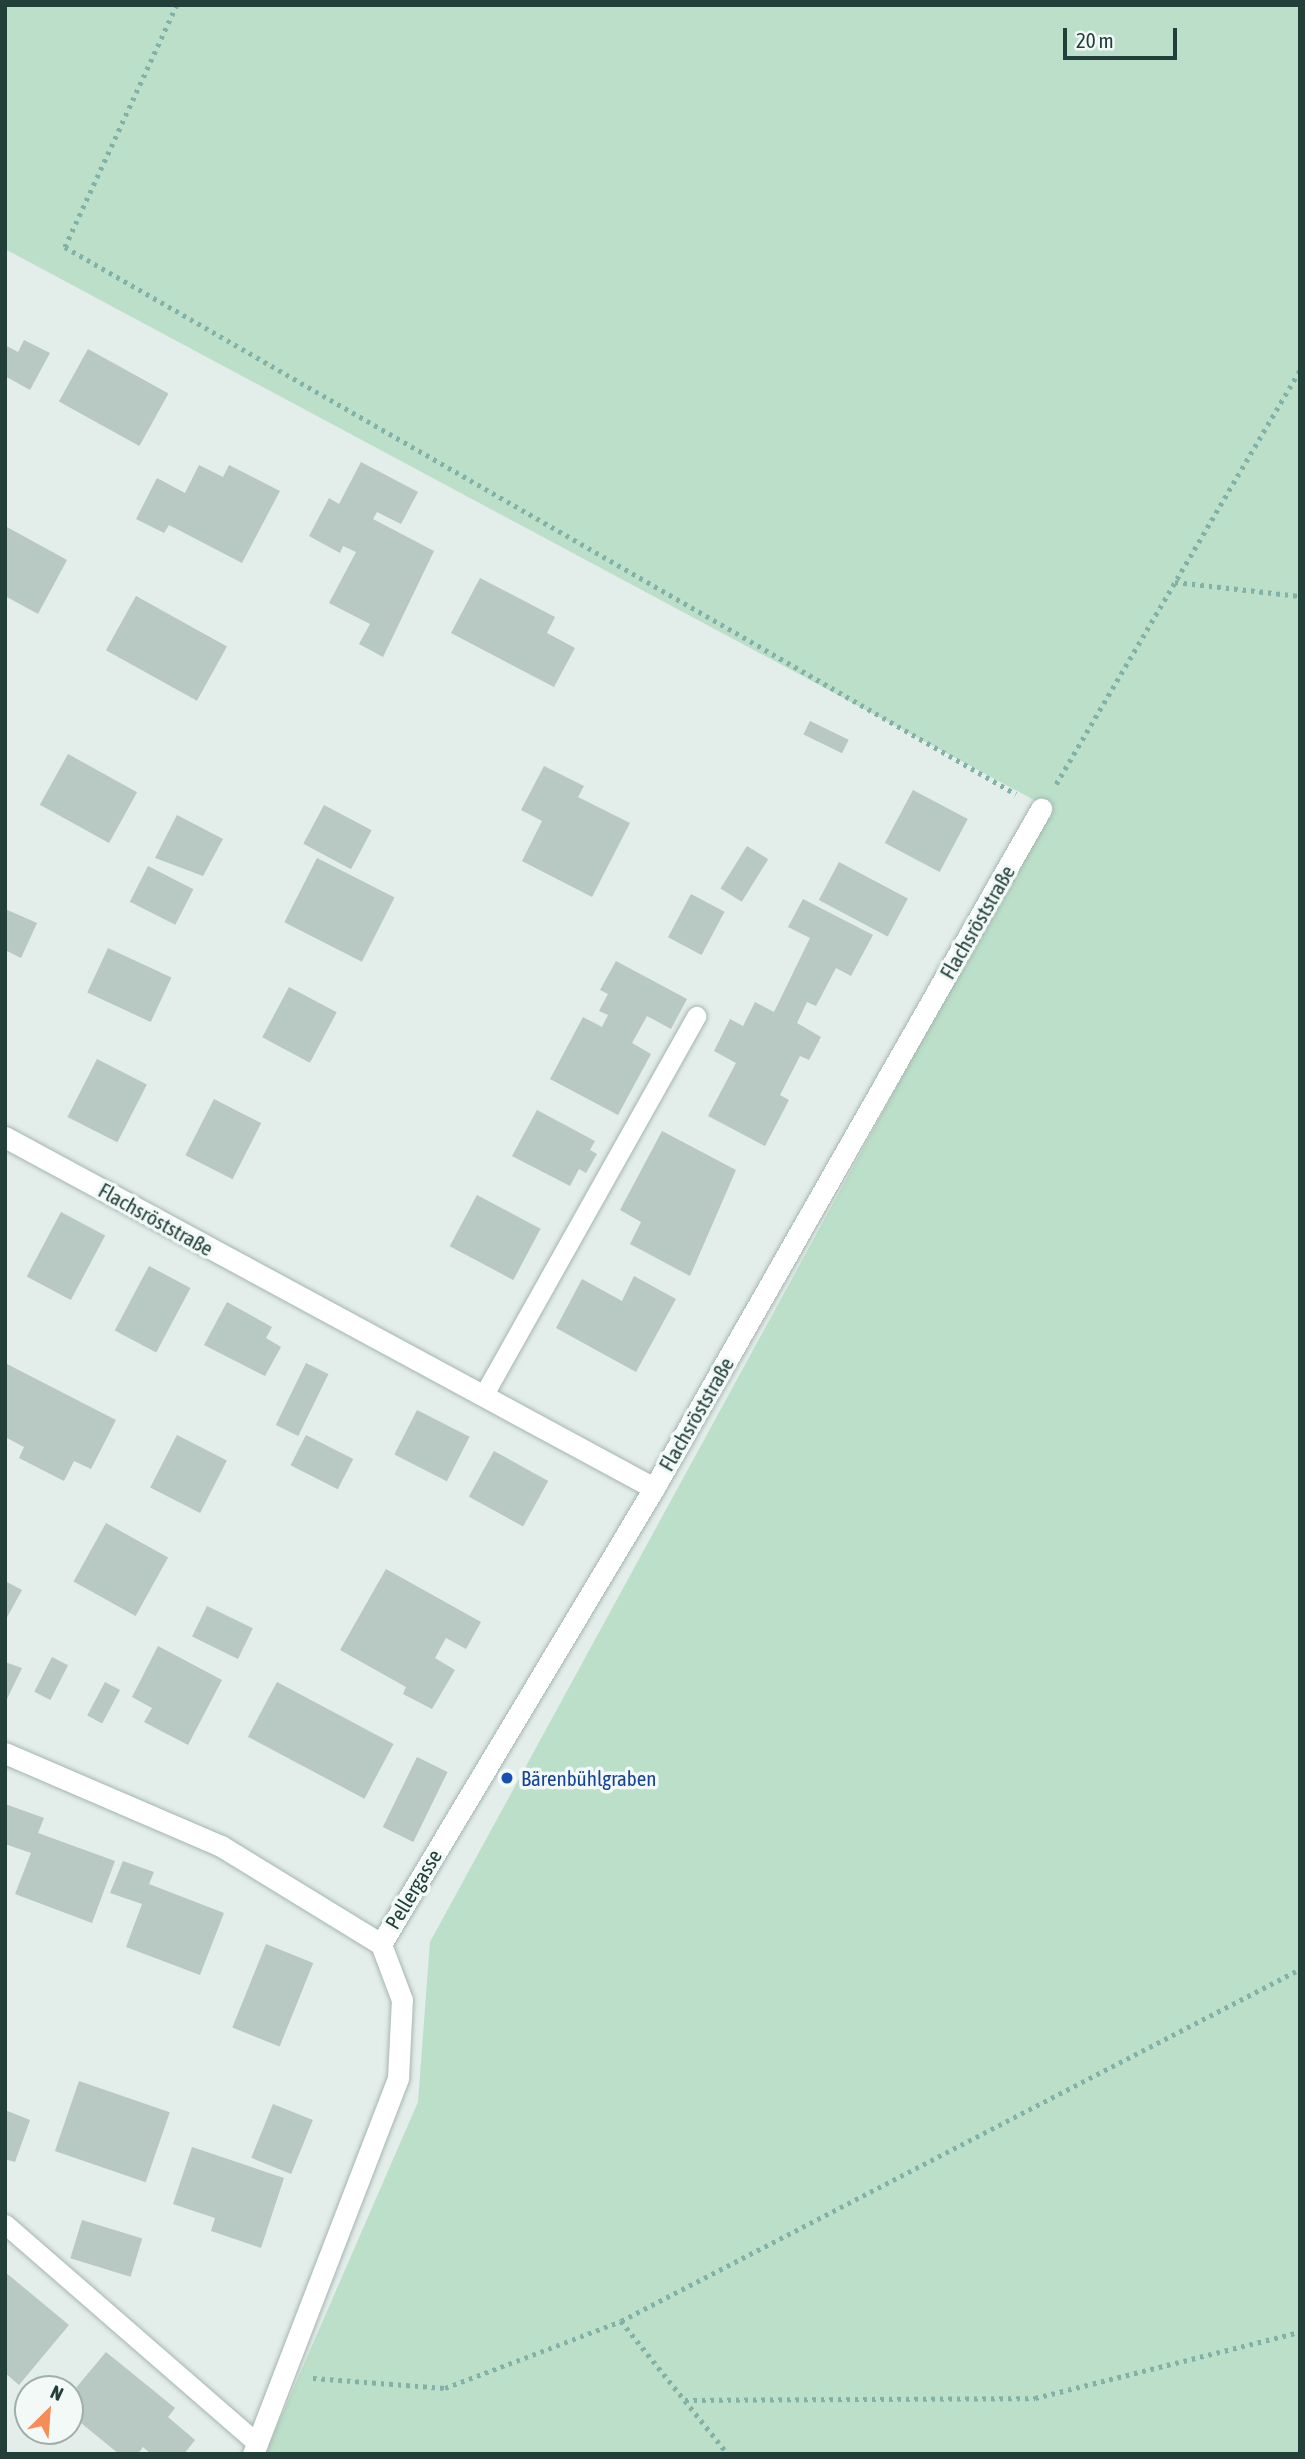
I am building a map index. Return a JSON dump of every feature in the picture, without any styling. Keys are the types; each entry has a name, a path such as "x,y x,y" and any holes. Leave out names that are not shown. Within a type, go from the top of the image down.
{"street":[{"name":"Flachsröststraße","path":"5,1137 654,1488 1041,809"},
{"name":"Pellergasse","path":"256,2449 287,2376 398,2078 402,2000 381,1944 654,1488"},
{"path":"5,1754 221,1846 381,1944"}],"lane":[{"path":"483,1396 696,1016"},
{"name":"Pellergasse","path":"5,2224 256,2449"}],"path":[{"path":"177,5 65,247 1041,809 1300,369"},
{"path":"1175,582 1300,596"},
{"path":"287,2376 445,2388 621,2321 1300,1969"},
{"path":"621,2321 728,2454"},
{"path":"685,2400 1035,2398 1300,2332"}],"green space":[{"path":"5,5 1300,5 1300,2454 265,2454 418,2102 430,1942 1049,808 5,249"}],"building":[{"path":"24,340 50,353 30,390 5,376 5,345 18,352"},
{"path":"88,349 168,394 139,446 59,401"},
{"path":"361,462 418,492 401,524 377,512 373,519 434,551 383,657 359,644 370,624 329,603 356,552 343,546 340,553 309,536 329,498 339,504"},
{"path":"199,465 223,477 229,465 280,491 242,563 169,525 164,533 136,519 157,478 185,493"},
{"path":"5,526 67,560 38,614 5,596"},
{"path":"480,578 555,617 547,633 575,648 554,687 451,633"},
{"path":"136,596 227,646 197,701 106,650"},
{"path":"810,721 849,740 842,753 803,734"},
{"path":"68,754 137,792 109,843 40,805"},
{"path":"544,766 584,786 578,797 630,823 592,897 522,861 542,821 521,810"},
{"path":"913,790 968,819 940,872 885,843"},
{"path":"324,805 372,830 351,869 303,844"},
{"path":"177,815 223,839 203,876 155,858"},
{"path":"747,846 768,859 742,902 721,888"},
{"path":"317,858 395,897 362,962 284,922"},
{"path":"839,862 908,899 888,937 819,900"},
{"path":"148,866 193,889 175,925 130,902"},
{"path":"691,894 725,912 702,955 668,937"},
{"path":"803,899 873,935 851,976 836,968 816,1006 807,1002 797,1023 821,1037 809,1060 800,1056 780,1095 789,1100 765,1146 708,1116 736,1063 714,1051 730,1019 743,1026 755,1002 774,1012 810,938 788,927"},
{"path":"5,909 37,923 21,958 5,950"},
{"path":"108,948 171,978 151,1022 87,992"},
{"path":"616,961 687,999 671,1029 647,1016 632,1043 651,1054 618,1115 550,1079 583,1017 602,1027 608,1015 599,1011 608,994 600,990"},
{"path":"289,987 337,1012 310,1063 262,1037"},
{"path":"97,1059 147,1084 117,1142 67,1117"},
{"path":"214,1099 261,1123 233,1179 185,1155"},
{"path":"537,1110 595,1141 590,1150 597,1154 586,1173 579,1169 570,1186 512,1156"},
{"path":"662,1131 736,1170 690,1276 630,1244 641,1222 620,1210"},
{"path":"477,1195 541,1229 513,1280 450,1246"},
{"path":"61,1212 105,1235 71,1300 27,1276"},
{"path":"149,1266 190,1288 156,1353 115,1330"},
{"path":"634,1276 676,1299 636,1372 556,1328 582,1279 622,1301"},
{"path":"227,1302 272,1327 266,1338 281,1347 265,1376 204,1345"},
{"path":"5,1363 116,1420 91,1469 74,1461 64,1481 19,1458 24,1447 5,1437"},
{"path":"306,1363 328,1374 298,1436 276,1425"},
{"path":"417,1410 470,1437 447,1481 394,1455"},
{"path":"177,1435 227,1460 200,1513 150,1488"},
{"path":"306,1435 353,1459 338,1489 291,1465"},
{"path":"494,1451 548,1481 523,1527 469,1496"},
{"path":"106,1523 168,1557 136,1616 74,1582"},
{"path":"386,1569 481,1622 466,1649 446,1638 435,1658 455,1670 432,1709 403,1694 406,1687 340,1650"},
{"path":"5,1581 22,1590 5,1621"},
{"path":"207,1606 253,1628 238,1659 192,1637"},
{"path":"158,1646 222,1680 188,1745 144,1722 152,1708 132,1697"},
{"path":"52,1657 68,1665 50,1700 34,1692"},
{"path":"5,1662 22,1668 7,1699 5,1698"},
{"path":"105,1682 120,1690 102,1724 87,1716"},
{"path":"277,1682 394,1744 364,1799 248,1737"},
{"path":"417,1757 448,1772 413,1842 383,1827"},
{"path":"5,1804 44,1818 38,1833 115,1861 92,1923 15,1894 31,1853 5,1844"},
{"path":"123,1861 154,1872 149,1884 224,1913 200,1975 126,1947 142,1904 110,1893"},
{"path":"266,1944 313,1963 280,2047 232,2027"},
{"path":"79,2081 170,2112 146,2182 55,2151"},
{"path":"273,2104 313,2120 291,2174 251,2158"},
{"path":"5,2110 30,2120 15,2162 5,2159"},
{"path":"192,2147 284,2178 261,2248 211,2231 215,2218 173,2204"},
{"path":"82,2220 142,2238 131,2277 70,2258"},
{"path":"5,2272 69,2325 27,2375 14,2375 14,2381 5,2373"},
{"path":"106,2352 175,2408 168,2417 195,2440 184,2454 151,2454 143,2447 138,2454 119,2454 84,2425 84,2378"}],"place":[{"name":"Bärenbühlgraben","path":"507,1778"}]}
